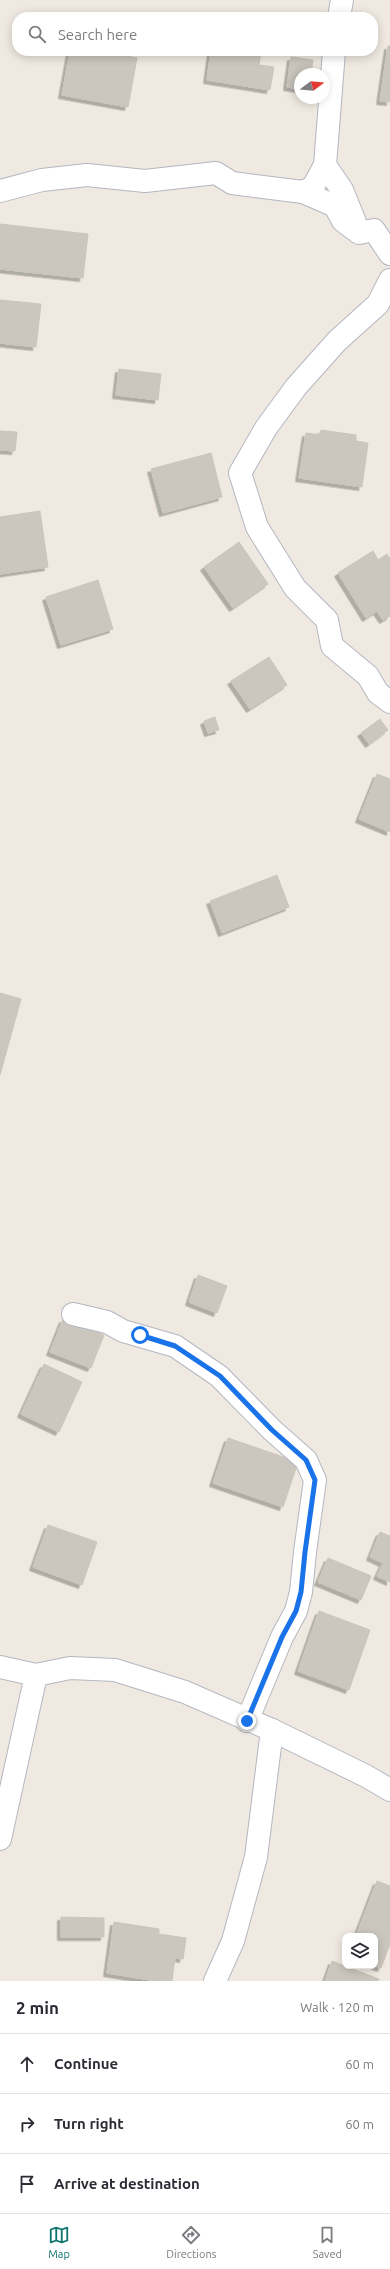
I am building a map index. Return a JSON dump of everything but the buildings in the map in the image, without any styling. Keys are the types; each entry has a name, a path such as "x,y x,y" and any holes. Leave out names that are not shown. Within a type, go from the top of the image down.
{"street":[{"path":"340,12 342,0"},
{"path":"303,192 313,186 325,165 334,56"},
{"path":"325,165 342,190 358,233"},
{"path":"0,191 42,180 87,175 145,181 216,173 232,183 303,192 335,206 343,221 358,233 374,230 390,254"},
{"path":"386,691 332,646 327,620 295,588 257,528 240,473 266,428 296,387 337,341 378,304 390,280"},
{"path":"73,1314 107,1322 123,1331 175,1346 220,1376 272,1430 306,1460 312,1471 315,1480 301,1592 296,1611 282,1637 247,1721"},
{"path":"0,1667 36,1675 70,1668 115,1670 185,1692 247,1721 272,1730 366,1776 390,1790"},
{"path":"0,1839 36,1675"},
{"path":"215,1981 233,1941 256,1857 272,1730"}],"route":[{"path":"140,1335 175,1346 220,1376 272,1430 306,1460 315,1480 301,1592 296,1611 282,1637 247,1721"}]}
